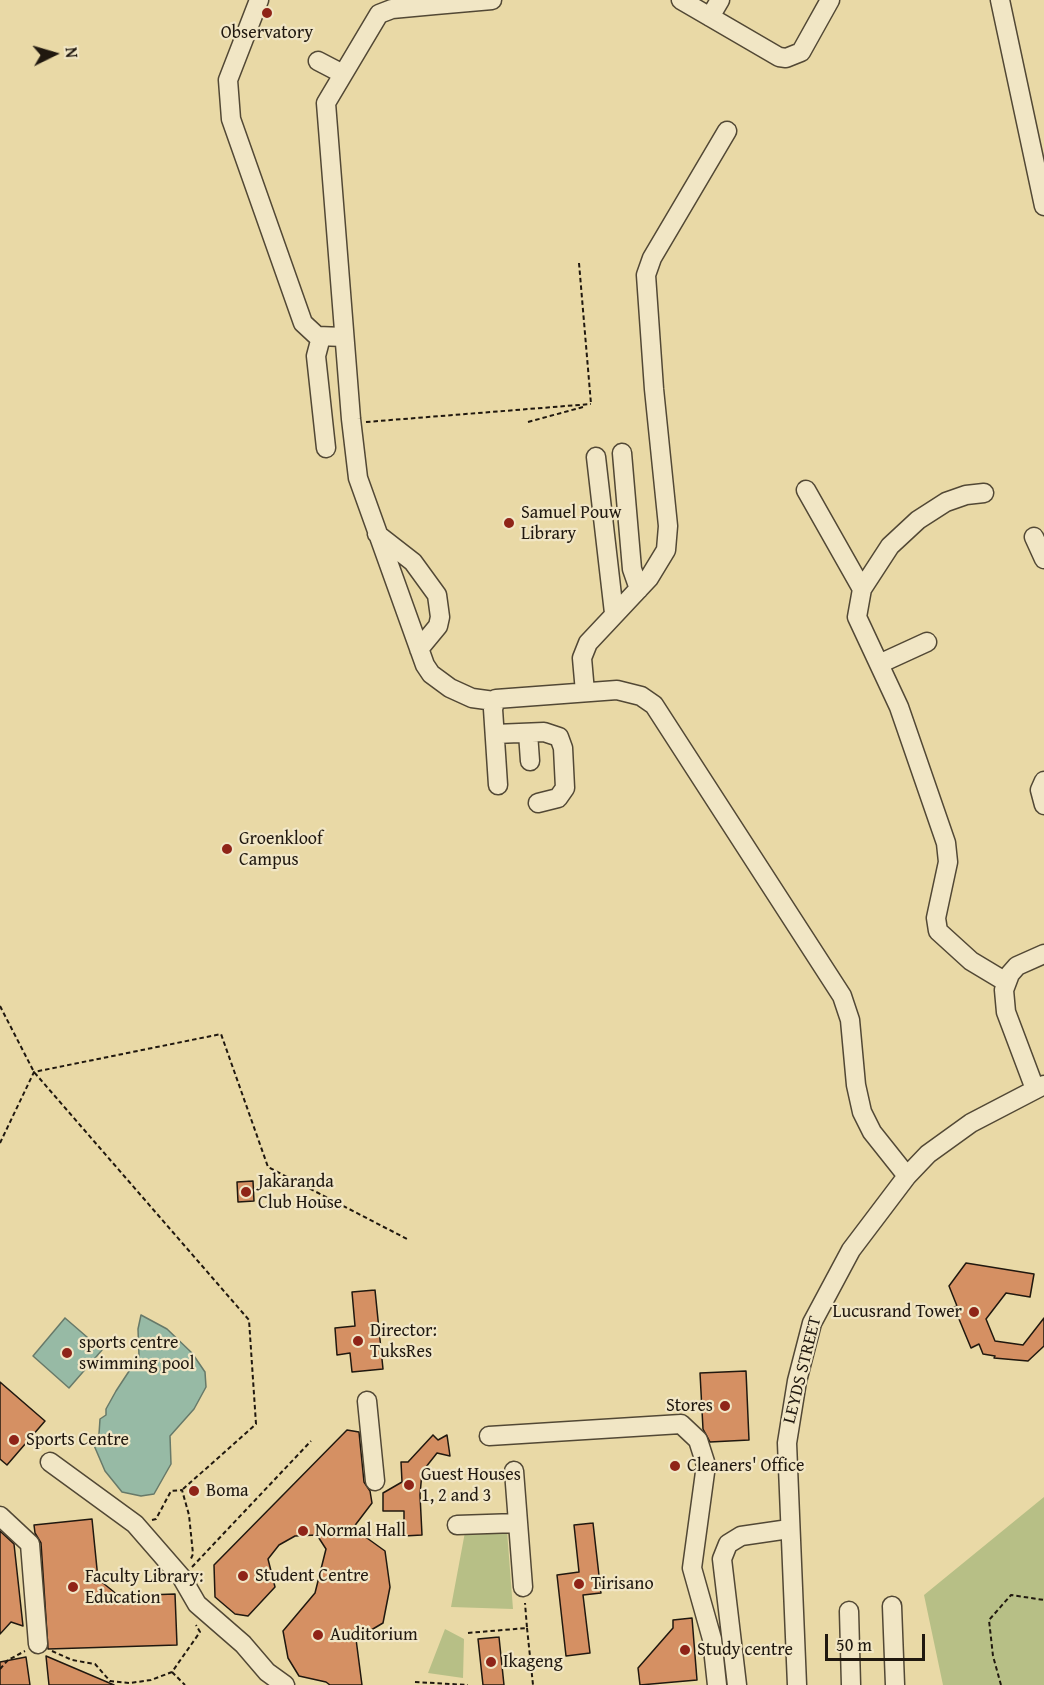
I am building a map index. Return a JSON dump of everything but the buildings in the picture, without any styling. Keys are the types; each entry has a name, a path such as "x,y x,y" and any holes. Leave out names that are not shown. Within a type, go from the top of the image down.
{"street":[{"path":"259,0 228,80 230,111 303,323 321,338 344,337"},
{"path":"492,0 435,3 392,9 379,14 330,93 326,108 351,423 358,478 377,534 419,649 428,669 439,681 472,698 494,701 610,690 628,692 649,701 662,714 842,996 851,1029 856,1085 862,1112 872,1132 907,1176"},
{"path":"681,0 779,57 789,58 802,49 830,0"},
{"path":"711,17 720,0"},
{"path":"1000,0 1044,206"},
{"path":"318,61 343,74"},
{"path":"585,692 582,668 585,649 614,613 655,571 663,557 668,535 646,275 652,258 727,131"},
{"path":"321,338 316,356 326,448"},
{"path":"622,453 632,569 639,589"},
{"path":"596,457 614,613"},
{"path":"806,490 862,589"},
{"path":"984,493 966,495 946,502 918,520 890,546 862,589 857,618 899,707 947,848 946,873 936,918 938,931 971,961 1006,982"},
{"path":"377,534 413,562 437,595 440,618 438,626 419,649"},
{"path":"1034,537 1044,559"},
{"path":"879,664 927,642"},
{"path":"494,701 498,785"},
{"path":"528,733 530,760"},
{"path":"495,734 553,733 559,737 566,779 563,792 554,800 538,803"},
{"path":"1044,781 1040,790 1044,805"},
{"path":"1040,1088 1006,1012 1006,982 1017,966 1044,954"},
{"name":"LEYDS STREET","path":"797,1685 787,1443 797,1381 812,1323 850,1250 907,1176 928,1154 956,1132 1000,1106 1040,1088"},
{"path":"367,1401 375,1481"},
{"path":"709,1685 709,1662 704,1634 685,1563 685,1548 700,1463 692,1440 683,1431 487,1441 681,1424 698,1440 706,1465 692,1568 712,1639 717,1685"},
{"path":"50,1462 135,1524 182,1578 197,1604 243,1644 267,1672 285,1685"},
{"path":"514,1471 523,1587"},
{"path":"0,1516 30,1544 38,1644"},
{"path":"457,1525 517,1523"},
{"path":"736,1685 722,1559 728,1544 741,1536 789,1529"},
{"path":"892,1606 895,1685"},
{"path":"849,1611 851,1685"}],"path":[{"path":"579,262 591,404"},
{"path":"528,422 591,404"},
{"path":"351,423 483,415 591,404"},
{"path":"0,1006 33,1072 249,1320 255,1424 182,1490 171,1491 156,1519 135,1524"},
{"path":"33,1072 221,1034 268,1167 410,1240"},
{"path":"0,1143 33,1072"},
{"path":"182,1578 311,1441"},
{"path":"182,1490 189,1515 193,1554 182,1578"},
{"path":"523,1587 533,1685"},
{"path":"1001,1685 993,1656 989,1620 1011,1595 1044,1600"},
{"path":"0,1669 8,1660 38,1644 72,1660 95,1664 110,1681 130,1683 151,1680 172,1672 200,1632 195,1623"},
{"path":"468,1633 528,1628"},
{"path":"172,1672 185,1685"},
{"path":"415,1682 468,1684"}],"green space":[{"path":"1044,1497 1044,1685 943,1685 924,1595"},
{"path":"507,1531 513,1609 451,1607 465,1532"},
{"path":"445,1629 464,1639 463,1678 428,1673"}],"shaded area":[{"path":"141,1315 167,1329 192,1353 205,1372 206,1387 194,1409 170,1436 171,1464 154,1494 141,1496 122,1492 105,1471 93,1443 99,1434 100,1419 106,1415 106,1409 116,1391 139,1356 138,1329"},
{"name":"sports centre swimming pool","path":"65,1318 102,1350 69,1388 33,1356"}],"place":[{"name":"Observatory","path":"267,13"},
{"name":"Samuel Pouw Library","path":"509,523"},
{"name":"Groenkloof Campus","path":"227,849"},
{"name":"Jakaranda Club House","path":"246,1192"},
{"name":"Lucusrand Tower","path":"974,1312"},
{"name":"Director: TuksRes","path":"358,1341"},
{"name":"sports centre swimming pool","path":"67,1353"},
{"name":"Stores","path":"725,1406"},
{"name":"Sports Centre","path":"14,1440"},
{"name":"Cleaners' Office","path":"675,1466"},
{"name":"Guest Houses 1, 2 and 3","path":"409,1485"},
{"name":"Boma","path":"194,1491"},
{"name":"Normal Hall","path":"303,1531"},
{"name":"Student Centre","path":"243,1576"},
{"name":"Tirisano","path":"579,1584"},
{"name":"Faculty Library: Education","path":"73,1587"},
{"name":"Auditorium","path":"318,1635"},
{"name":"Study centre","path":"685,1650"},
{"name":"Ikageng","path":"491,1662"}]}
